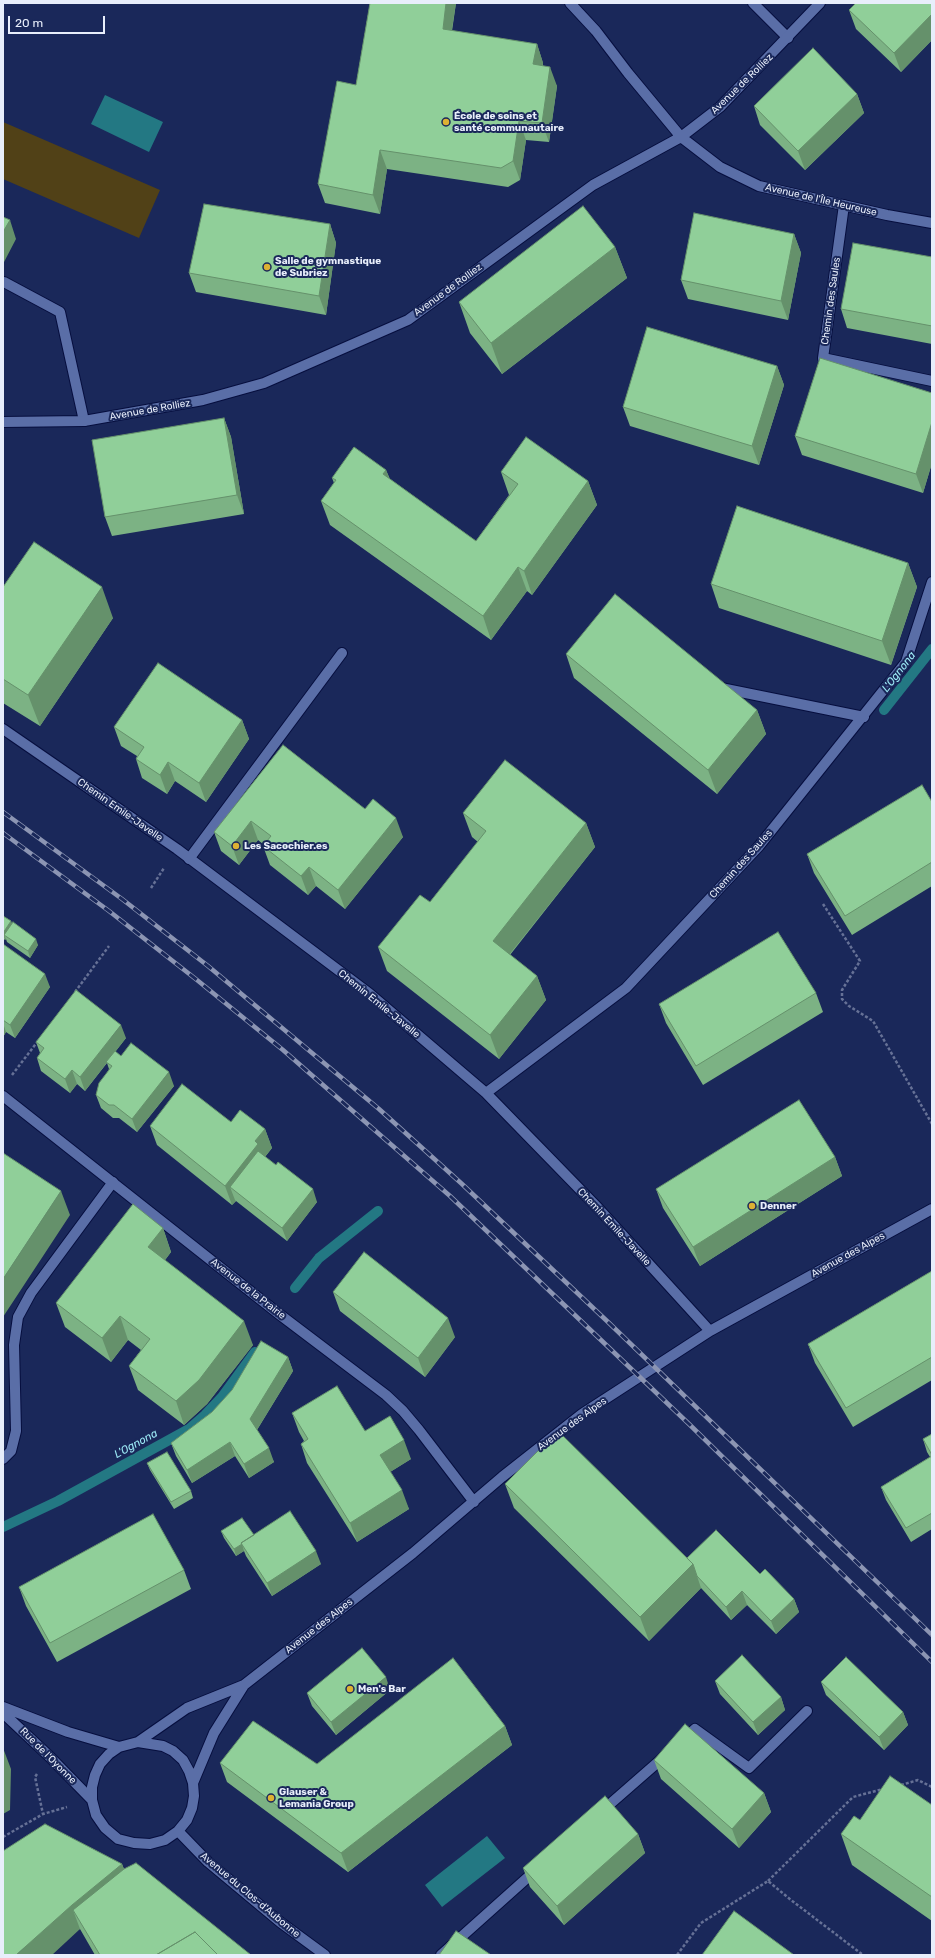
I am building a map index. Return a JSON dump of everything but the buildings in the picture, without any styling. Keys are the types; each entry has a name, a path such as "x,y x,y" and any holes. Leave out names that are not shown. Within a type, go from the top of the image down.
{"street":[{"name":"Avenue de l'Île Heureuse","path":"570,3 596,31 681,136 720,167 759,186 932,223"},
{"path":"753,3 788,38"},
{"name":"Avenue de Rolliez","path":"3,422 84,421 203,400 264,383 408,320 593,185 681,136 720,108 820,3"},
{"name":"Chemin des Saules","path":"844,205 823,358 932,381"},
{"path":"4,282 60,312 84,421"},
{"name":"Chemin des Saules","path":"486,1093 626,988 759,846 864,717 906,662 932,582"},
{"path":"189,859 342,653"},
{"path":"710,682 716,687 864,717"},
{"name":"Chemin Emile-Javelle","path":"3,729 189,859 370,994 486,1093 598,1208 710,1331"},
{"name":"Avenue de la Prairie","path":"3,1096 403,1411 474,1502"},
{"path":"3,1459 10,1451 16,1432 14,1345 18,1318 31,1293 114,1182"},
{"name":"Avenue des Alpes","path":"138,1742 187,1708 244,1685 413,1553 502,1477 582,1414 710,1331 932,1209"},
{"name":"Avenue des Alpes","path":"193,1783 214,1733 244,1685"},
{"name":"Rue de l'Oyonne","path":"3,1707 68,1732 119,1747"},
{"path":"594,1818 695,1729 749,1768 807,1711"},
{"name":"Rue de l'Oyonne","path":"3,1713 49,1756 92,1800"},
{"path":"138,1742 162,1746 173,1752 183,1760 193,1783 194,1796 192,1808 187,1820 178,1830 165,1840 150,1844 134,1843 118,1839 105,1828 96,1815 92,1800 94,1775 100,1764 109,1754 119,1747 138,1742"},
{"name":"Avenue du Clos-d'Aubonne","path":"178,1830 208,1862 280,1922 325,1955"},
{"path":"441,1955 541,1866"}],"path":[{"path":"823,904 860,962 857,969 842,990 842,999 849,1006 873,1021 932,1124"},
{"path":"72,996 109,946"},
{"path":"12,1076 39,1039"},
{"path":"3,1837 43,1814 35,1777 39,1772"},
{"path":"897,1786 918,1780 932,1787"},
{"path":"677,1955 701,1923 768,1880 853,1797 890,1788"},
{"path":"768,1880 791,1900 863,1955"}],"shaded area":[{"path":"105,95 163,122 149,152 91,124"},
{"path":"3,122 160,190 139,238 3,179"},
{"path":"487,1836 505,1858 442,1907 425,1885"}],"waterway":[{"name":"L'Ognona","path":"884,710 932,649"},
{"name":"L'Ognona","path":"295,1288 319,1258 378,1211"},
{"name":"L'Ognona","path":"3,1527 58,1501 189,1429 222,1397 255,1352"}],"railway":[{"path":"3,812 122,899 208,966 379,1109 462,1184 608,1322 932,1635"},
{"path":"3,833 109,911 197,980 283,1050 450,1196 689,1424 932,1662"}],"place":[{"name":"École de soins et santé communautaire","path":"446,122"},
{"name":"Salle de gymnastique de Subriez","path":"267,267"},
{"name":"Les Sacochier.es","path":"236,846"},
{"name":"Denner","path":"752,1206"},
{"name":"Men's Bar","path":"350,1689"},
{"name":"Glauser & Lemania Group","path":"271,1798"}]}
